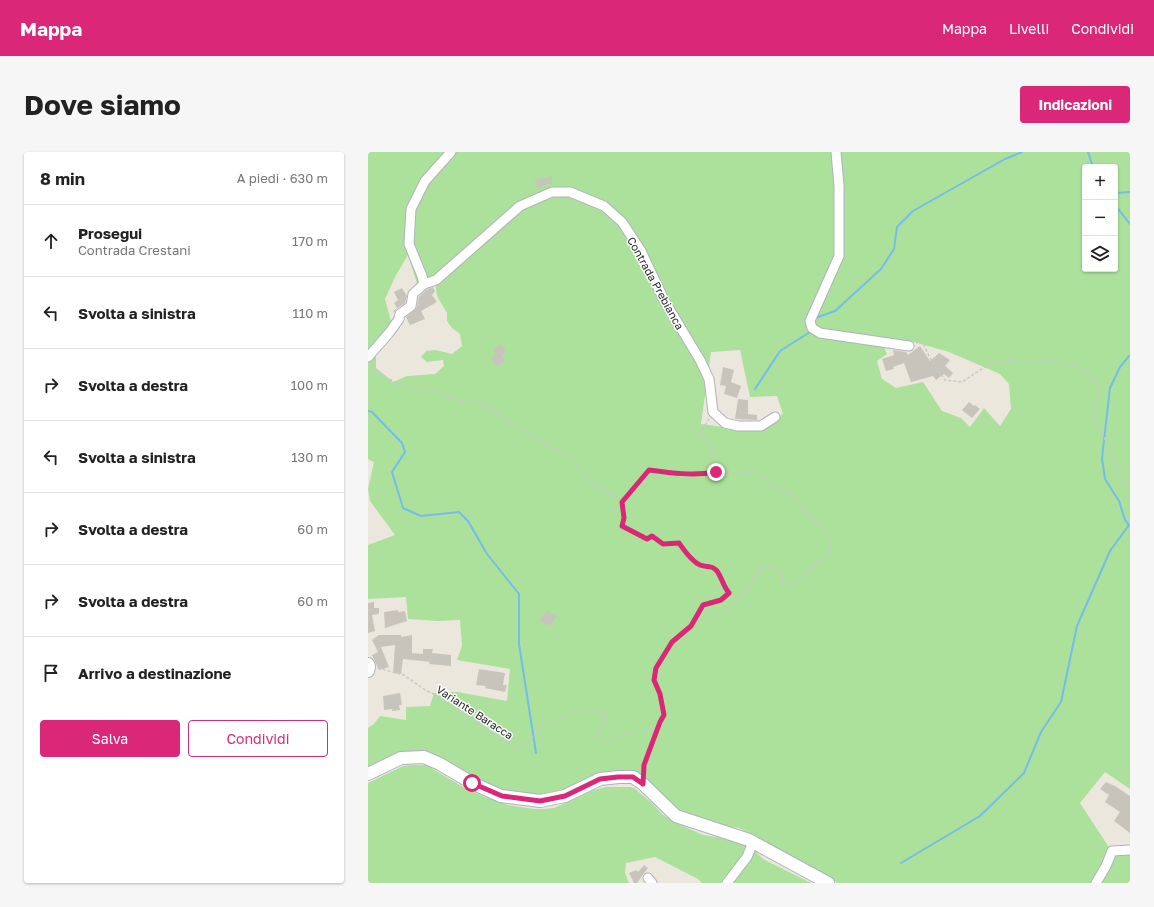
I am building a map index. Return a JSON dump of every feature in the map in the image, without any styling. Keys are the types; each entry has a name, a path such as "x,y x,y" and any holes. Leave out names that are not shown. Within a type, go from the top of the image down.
{"street":[{"path":"369,356 389,333 399,319 400,314 411,306 413,294 424,284 409,244 411,209 425,182 451,152"},
{"path":"836,152 839,186 839,256 810,321 812,328 820,333 909,346"},
{"name":"Contrada Prebianca","path":"424,284 436,280 520,206 552,192 570,192 604,206 622,222 641,251 664,300 700,360 709,379 713,412"},
{"path":"713,412 725,423 738,426 762,426 775,417"},
{"path":"368,774 401,758 424,757 440,764 472,783 502,796 540,801 565,796 600,779 633,777 643,784 676,816 753,842 828,883"},
{"path":"727,883 747,857 753,842"},
{"path":"1096,883 1106,866 1112,851 1130,850"}],"path":[{"path":"909,346 922,341 930,358 946,380 962,382 986,366 1001,360 1028,362 1048,360 1086,370 1099,389 1093,416 1107,443 1115,468 1130,492"},
{"path":"369,356 373,370 402,386 408,388 426,388 456,399 482,404 492,409 498,416 521,428 549,448 571,456 587,478 622,502"},
{"path":"643,784 644,765 664,715 660,694 654,680 656,668 672,642 691,626 715,612 727,611 747,590 761,568 765,566 780,570 783,577 782,584 790,586 831,552 828,532 807,514 793,495 782,489 776,490 767,480 753,472 729,474 722,470 707,441 699,435 713,412"},
{"path":"691,626 703,605 721,600 729,593 724,587 718,572 710,566 700,565 686,554 679,543 663,544 652,536 647,539 622,526 624,518 622,502 649,470 697,474 711,473 722,470"},
{"name":"Variante Baracca","path":"368,667 404,675 517,749 528,741 543,725 575,712 601,711 606,719 596,739 606,741 639,730 653,728 652,744"}],"green space":[{"path":"368,152 1130,152 1130,789 1105,772 1080,803 1110,849 1130,847 1130,883 838,883 770,848 758,837 739,828 707,823 681,811 671,805 645,781 590,778 556,793 543,796 511,793 484,783 429,752 412,752 368,768 368,728 374,724 380,716 406,720 406,707 430,706 434,693 458,692 507,701 510,669 457,660 462,646 460,620 437,621 408,619 406,597 368,599 368,545 395,535 370,501 368,489 374,462 368,459","holes":["408,255 419,290 435,280 437,296 447,313 447,321 452,328 460,334 462,346 452,354 436,350 426,351 421,357 427,362 443,360 444,366 435,374 407,376 393,382 376,368 376,347 392,325 385,299 395,277","882,342 914,342 949,352 1000,374 1009,384 1011,409 1000,426 984,408 970,427 961,418 942,411 923,382 896,388 882,379 877,361 887,354","740,350 750,397 777,396 783,414 754,431 701,424 711,352"]},
{"path":"426,765 463,787 480,795 508,805 534,809 554,808 594,790 606,787 634,788 653,804 662,814 674,822 703,835 734,840 751,847 763,859 811,883 702,883 698,879 655,857 626,863 625,873 629,883 368,883 368,783 403,766"}],"building":[{"path":"552,176 552,184 537,188 535,180"},
{"path":"433,287 435,291 432,295 437,302 421,311 425,319 410,325 406,317 417,307 419,297 426,290"},
{"path":"402,288 407,296 405,303 396,309 394,313 393,311 397,308 394,303 398,300 394,292"},
{"path":"501,344 506,352 502,355 505,361 496,367 491,358 496,355 493,349"},
{"path":"920,346 930,361 939,353 950,360 945,366 953,373 949,378 944,374 936,380 933,376 911,382 904,363 893,367 894,369 886,371 882,359 894,355 893,350 906,352 908,355"},
{"path":"723,367 734,370 731,382 741,386 737,398 724,394 726,386 720,385"},
{"path":"738,399 748,400 748,414 757,415 757,420 735,419"},
{"path":"969,402 980,409 972,418 962,410"},
{"path":"374,602 374,608 379,608 379,614 372,615 375,631 368,633 368,603"},
{"path":"398,610 398,612 405,611 407,621 385,628 384,612"},
{"path":"547,611 557,616 550,626 539,620"},
{"path":"379,635 401,635 401,637 412,635 412,653 423,654 423,649 433,649 432,653 451,655 451,666 403,659 401,674 393,673 395,645 381,647 389,667 379,670 372,655 378,652 372,640"},
{"path":"479,669 505,673 503,685 507,685 505,692 485,688 486,686 476,685"},
{"path":"400,693 402,705 399,705 400,710 384,710 383,696"},
{"path":"1106,782 1130,796 1130,833 1114,821 1120,812 1105,802 1109,795 1100,789"},
{"path":"644,865 648,868 637,883 634,883 629,873 636,870 638,872"}],"waterway":[{"path":"815,318 835,311 881,269 894,249 897,227 913,211 1005,159 1022,152"},
{"path":"1088,152 1092,164"},
{"path":"1118,193 1130,192"},
{"path":"1118,209 1130,224"},
{"path":"755,389 780,351 810,332"},
{"path":"1130,355 1120,367 1110,388 1102,458 1105,479 1119,501 1125,520 1130,526"},
{"path":"368,411 372,412 402,443 405,452 392,472 403,508 421,516 459,512 468,521 487,554 519,594 519,644 536,753"},
{"path":"901,863 980,816 1024,773 1041,732 1061,702 1077,626 1110,551 1129,525"}],"route":[{"path":"472,783 502,796 540,801 565,796 600,779 633,777 643,784 644,765 664,715 660,694 654,680 656,668 672,642 691,626 703,605 721,600 729,593 724,587 718,572 710,566 700,565 686,554 679,543 663,544 652,536 647,539 622,526 624,518 622,502 649,470 683,474 706,474 716,472"}]}
